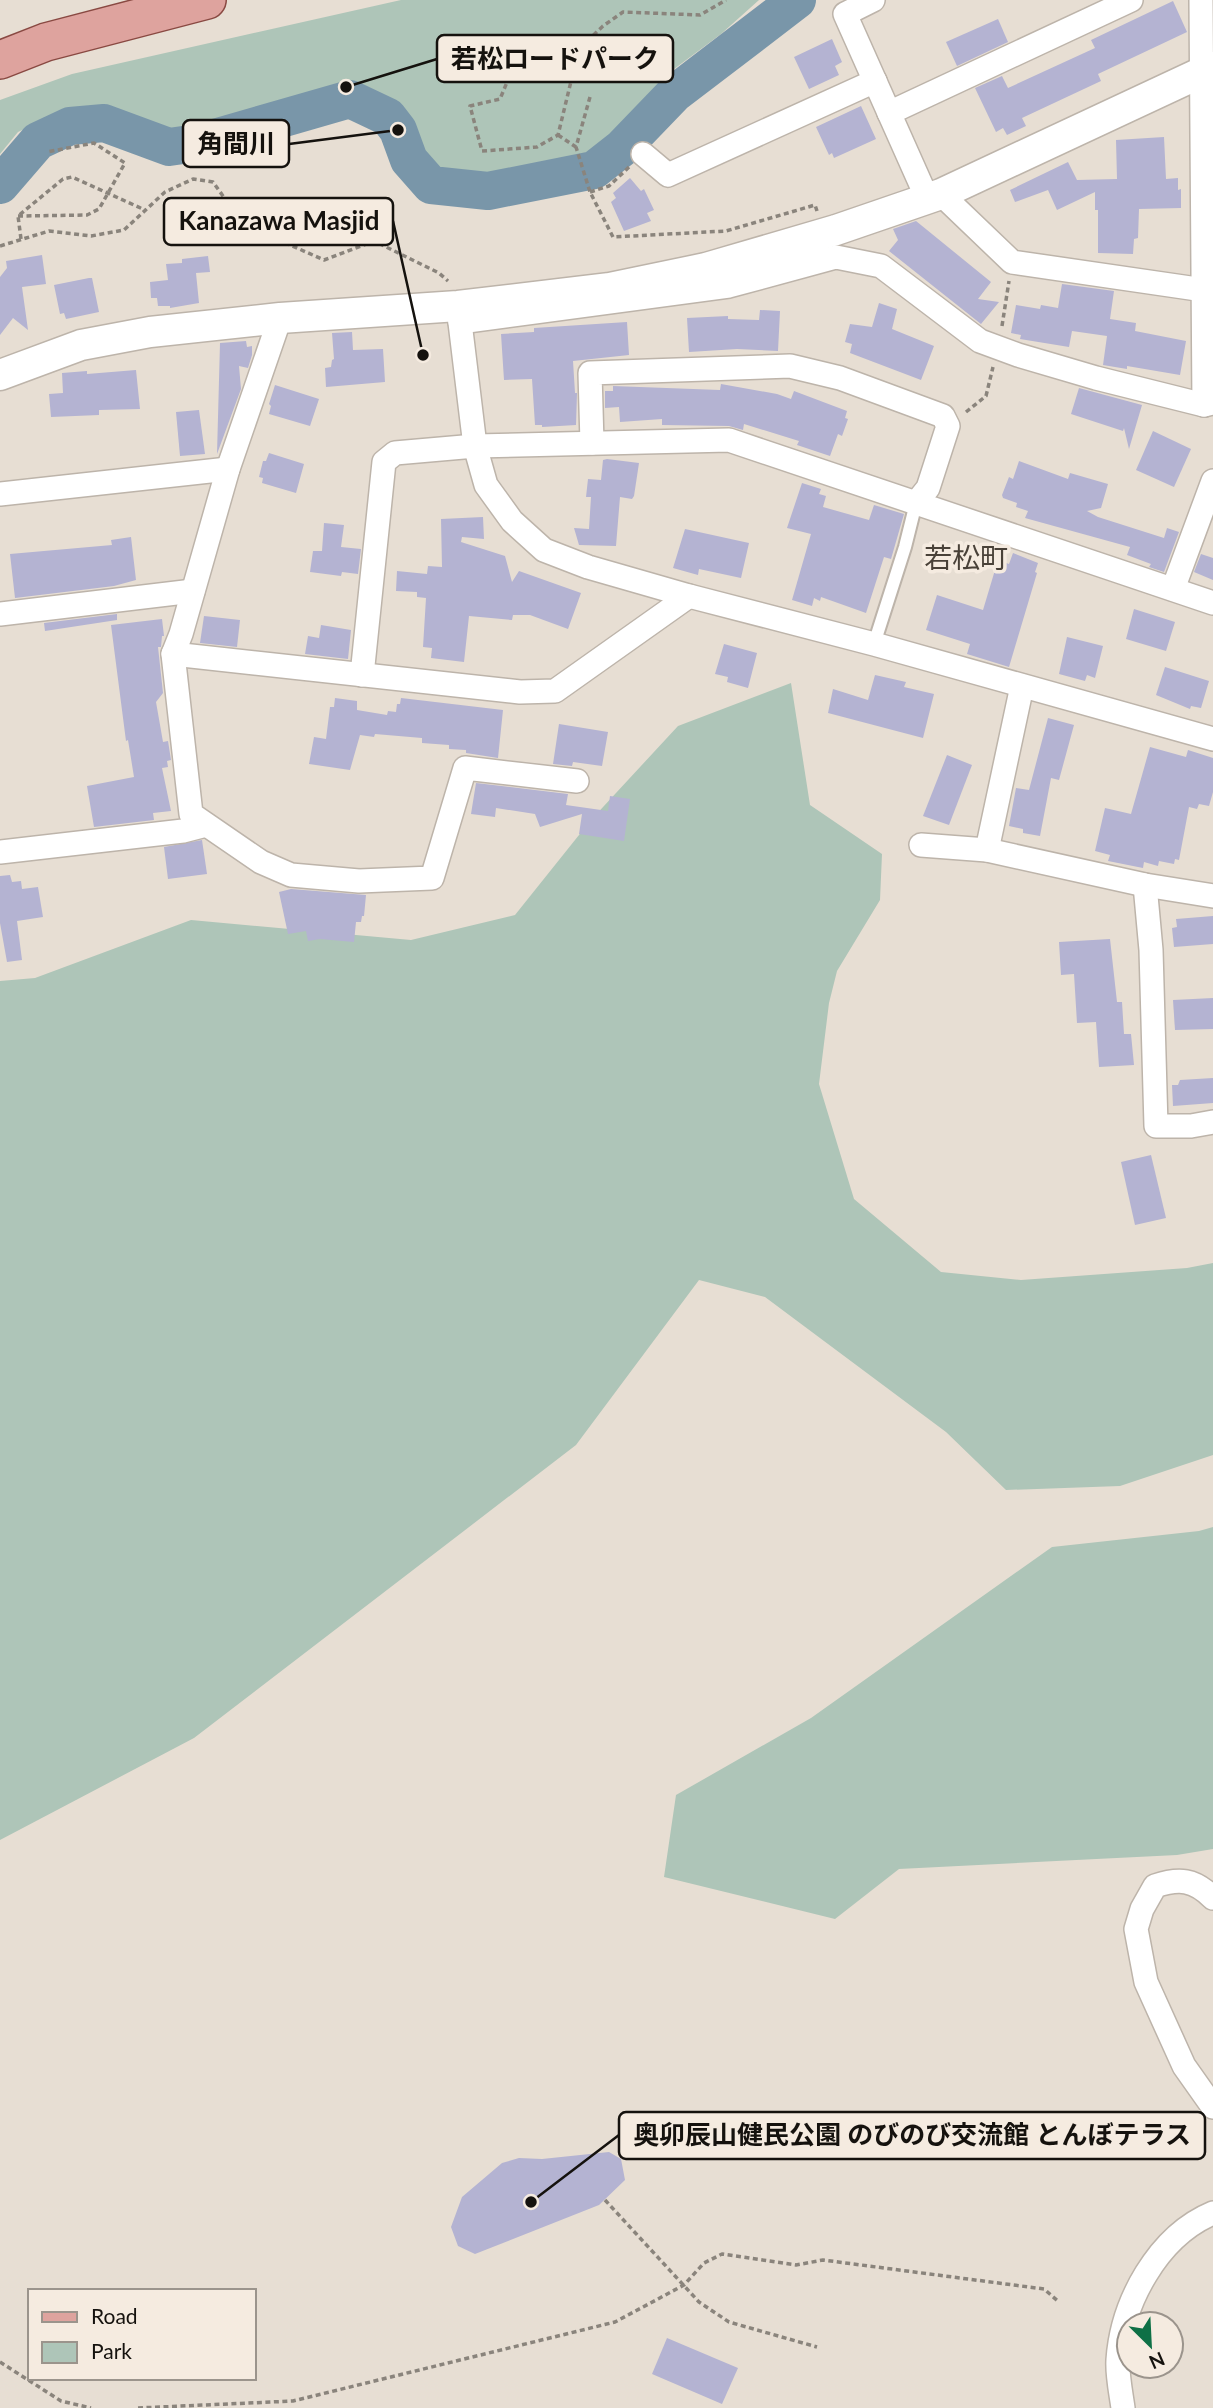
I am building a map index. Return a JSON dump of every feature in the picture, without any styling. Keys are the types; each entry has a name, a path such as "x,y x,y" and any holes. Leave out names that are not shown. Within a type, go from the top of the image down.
{"main road":[{"path":"0,60 46,42 207,0"}],"street":[{"path":"873,0 845,14 889,113 934,196 1012,262 1208,290"},
{"path":"889,113 1131,0"},
{"path":"0,375 81,345 150,332 280,318 729,286 835,257 881,266 980,341 1083,374 1208,404 1208,69 1201,0"},
{"path":"458,305 610,288 705,268 836,230 934,196 1208,69"},
{"path":"643,154 668,175 875,81"},
{"path":"458,305 475,446 486,485 512,521 544,550 588,567 689,596 874,644 1213,739"},
{"path":"280,318 228,469 173,654 191,814 261,862 291,875 359,881 432,878 465,768 577,781"},
{"path":"592,443 590,373 790,366 840,378 943,416 948,426 928,488 916,503"},
{"path":"362,675 384,462 395,453 475,446 729,440 1213,603"},
{"path":"0,494 228,469"},
{"path":"1173,589 1213,481"},
{"path":"0,614 193,591"},
{"path":"173,654 520,692 555,691 689,596"},
{"path":"987,850 1022,686"},
{"path":"0,852 183,831 206,825"},
{"path":"921,845 987,850 1145,885 1213,896"},
{"path":"1145,885 1151,950 1156,1126 1191,1126 1213,1122"},
{"path":"1213,1898 1202,1887 1175,1879 1154,1886 1142,1909 1136,1929 1146,1982 1184,2066 1213,2107"},
{"path":"1123,2408 1117,2362 1123,2325 1140,2280 1176,2237 1213,2213"}],"lane":[{"path":"874,644 916,503"}],"path":[{"path":"592,74 574,69 523,44 500,99 470,106 482,151 537,146 558,135 574,69 583,45 623,12 700,15 726,0"},
{"path":"590,97 576,146 590,192 613,237 726,231 815,205 820,216"},
{"path":"558,135 576,146"},
{"path":"18,216 87,215 99,209 125,163 94,143 47,152"},
{"path":"590,192 608,186 643,154"},
{"path":"18,216 63,179 72,177 145,210"},
{"path":"0,246 48,230 91,236 124,230 165,192 193,179 213,182 243,224 324,260 374,241 439,273 458,305"},
{"path":"18,216 21,239"},
{"path":"948,426 986,396 999,346 1012,262"},
{"path":"605,2200 699,2302 729,2322 817,2347"},
{"path":"138,2408 293,2401 615,2322 684,2285 704,2263 722,2254 796,2265 823,2260 1044,2289 1059,2302"},
{"path":"0,2362 28,2380"},
{"path":"28,2380 61,2401 91,2408"}],"green space":[{"path":"401,0 759,0 721,34 666,75 641,104 622,148 594,170 488,191 431,185 409,160 398,130 388,117 350,99 175,130 97,106 60,112 18,132 0,154 0,100 72,74"},
{"path":"791,683 810,805 882,854 880,900 837,971 829,1003 819,1084 854,1199 941,1272 1021,1280 1187,1268 1213,1263 1213,1455 1120,1486 1006,1490 946,1432 765,1297 699,1280 576,1445 194,1738 0,1840 0,981 35,978 191,920 411,940 515,915 591,820 678,726"},
{"path":"1213,1527 1213,1849 1177,1855 899,1869 835,1919 664,1877 676,1795 811,1718 1052,1547 1199,1531"}],"building":[{"path":"1173,1 1187,32 1098,74 1101,81 1022,118 1026,126 1007,135 1003,128 996,132 975,88 1002,76 1008,88 1095,48 1091,40"},
{"path":"998,19 1008,42 957,66 946,42"},
{"path":"832,39 842,62 835,66 839,75 809,89 794,57"},
{"path":"861,106 876,139 834,158 832,153 829,155 816,127"},
{"path":"1164,137 1166,179 1178,178 1181,208 1139,209 1138,238 1134,239 1133,254 1098,253 1098,210 1095,210 1095,192 1057,210 1048,190 1015,202 1010,190 1068,162 1077,180 1117,179 1116,140"},
{"path":"630,178 641,191 644,189 654,210 647,213 651,221 624,231 611,202 616,198 613,193"},
{"path":"916,221 991,282 978,299 999,302 981,324 889,251 898,240 893,229"},
{"path":"42,255 46,284 22,287 28,330 13,318 0,335 0,277 7,268 6,261"},
{"path":"208,256 210,272 196,273 199,303 170,308 158,306 157,298 151,298 150,282 168,280 166,264"},
{"path":"92,278 99,312 66,319 64,313 60,314 54,285"},
{"path":"1062,284 1114,291 1110,319 1136,323 1135,331 1186,341 1180,375 1103,365 1107,336 1072,331 1069,347 1020,339 1021,335 1011,333 1016,305 1040,309 1041,305 1058,308"},
{"path":"879,303 897,309 892,329 934,346 921,380 850,353 852,344 845,342 850,324 872,327"},
{"path":"760,310 780,311 778,351 737,349 689,352 687,318 728,316 728,319 759,320"},
{"path":"627,322 629,355 573,361 577,393 576,425 535,425 532,379 504,380 501,334 534,332 534,328"},
{"path":"352,332 353,350 383,349 385,382 326,387 325,368 331,367 334,359 332,333"},
{"path":"246,341 247,347 252,346 252,355 248,368 239,366 241,389 217,454 220,343"},
{"path":"136,370 140,409 99,410 99,415 51,417 49,394 63,393 62,373"},
{"path":"721,384 791,399 794,391 847,411 845,418 848,419 842,436 838,434 830,456 797,445 799,441 744,424 743,430 729,426 662,425 662,419 620,422 619,407 605,408 605,391 613,391 613,386 720,390"},
{"path":"275,385 319,399 310,426 269,414"},
{"path":"1079,388 1142,405 1129,449 1124,428 1123,431 1071,414"},
{"path":"199,410 205,454 180,456 176,412"},
{"path":"1153,431 1191,449 1174,487 1136,470"},
{"path":"269,453 304,464 296,493 262,483 263,478 259,477 263,461 266,461"},
{"path":"603,460 639,463 634,496 632,499 620,497 616,546 579,545 574,528 589,529 591,497 586,497 588,479 601,480"},
{"path":"1019,461 1068,479 1070,473 1108,484 1101,508 1087,511 1098,517 1164,538 1167,528 1179,532 1164,572 1127,555 1130,547 1025,518 1028,511 1016,507 1017,503 1003,498 1002,495 1009,477 1013,479"},
{"path":"802,483 821,489 819,494 826,496 823,507 869,520 874,505 904,514 891,559 884,557 866,613 821,597 820,601 814,598 812,606 792,600 811,534 787,528"},
{"path":"483,517 484,539 462,537 461,542 505,556 512,582 519,571 581,593 568,629 530,615 513,615 512,620 469,616 464,662 431,658 432,648 423,647 426,598 417,597 417,592 396,591 397,571 427,574 428,566 442,567 441,519"},
{"path":"324,523 344,525 341,547 361,549 358,574 342,572 341,576 310,572 313,551 322,551"},
{"path":"685,529 749,543 741,578 699,569 698,575 673,568"},
{"path":"131,537 136,580 114,586 15,598 10,554 112,545 111,540"},
{"path":"1013,553 1038,563 1009,667 967,654 970,644 926,630 937,595 983,610 998,560 1009,564"},
{"path":"1201,554 1213,558 1213,580 1194,572"},
{"path":"1134,609 1175,622 1166,651 1126,639"},
{"path":"117,614 117,620 45,631 44,623"},
{"path":"204,616 240,620 237,647 200,643"},
{"path":"162,619 164,636 161,647 158,647 163,693 156,702 163,742 168,741 171,760 167,761 168,767 162,768 171,811 153,813 154,820 94,827 87,786 134,777 128,740 126,741 111,625"},
{"path":"321,625 351,630 348,659 305,654 308,636 319,638"},
{"path":"1067,637 1103,646 1095,678 1087,675 1085,681 1059,674"},
{"path":"724,644 757,653 748,688 727,682 728,677 715,674"},
{"path":"1165,667 1209,681 1201,708 1191,706 1190,709 1156,695"},
{"path":"875,675 906,682 904,687 934,694 923,738 828,713 833,689 868,700"},
{"path":"335,698 357,701 357,710 387,715 388,711 396,712 401,698 503,710 498,758 449,749 449,745 422,743 422,738 375,734 374,737 360,735 350,770 309,764 314,737 326,739 330,707 334,707"},
{"path":"1048,718 1074,725 1059,780 1051,778 1040,836 1023,833 1023,829 1009,826 1016,788 1029,790"},
{"path":"559,724 608,732 602,766 573,762 572,766 553,764"},
{"path":"1150,747 1186,757 1188,750 1213,758 1213,792 1209,806 1199,804 1197,809 1189,807 1179,860 1175,859 1174,864 1159,861 1158,866 1144,862 1143,868 1108,861 1110,855 1095,851 1105,808 1131,814"},
{"path":"947,755 972,765 949,825 923,816"},
{"path":"476,783 568,794 566,805 608,811 610,796 630,799 624,841 579,834 582,814 540,827 535,814 496,808 495,817 471,814"},
{"path":"202,840 207,874 168,879 164,847"},
{"path":"10,875 12,882 21,881 22,889 38,887 43,917 17,921 22,960 7,962 0,923 0,876"},
{"path":"291,889 366,895 364,916 361,922 356,922 354,942 320,939 308,941 306,931 288,934 279,892"},
{"path":"1213,916 1213,944 1174,947 1172,928 1177,927 1176,919"},
{"path":"1110,939 1117,1002 1122,1002 1124,1034 1131,1034 1134,1065 1099,1067 1096,1022 1077,1023 1074,974 1061,975 1059,942"},
{"path":"1213,998 1213,1029 1175,1030 1173,1000"},
{"path":"1213,1078 1213,1103 1173,1106 1172,1085 1178,1085 1180,1080"},
{"path":"1151,1155 1166,1218 1135,1225 1121,1162"},
{"path":"609,2152 621,2159 625,2180 599,2205 475,2254 458,2246 451,2227 462,2197 502,2163 519,2158 542,2159"},
{"path":"667,2338 738,2368 722,2404 652,2374"}],"waterway":[{"path":"0,185 38,141 70,126 104,123 169,147 197,143 350,99 388,117 398,130 409,160 431,185 488,191 594,170 622,148 674,94 797,0"}],"place":[{"name":"若松ロードパーク","path":"346,87"},
{"name":"角間川","path":"398,130"},
{"name":"Kanazawa Masjid","path":"423,355"},
{"name":"奥卯辰山健民公園 のびのび交流館 とんぼテラス","path":"531,2202"}],"district":[{"name":"若松町","path":"966,558"}]}
